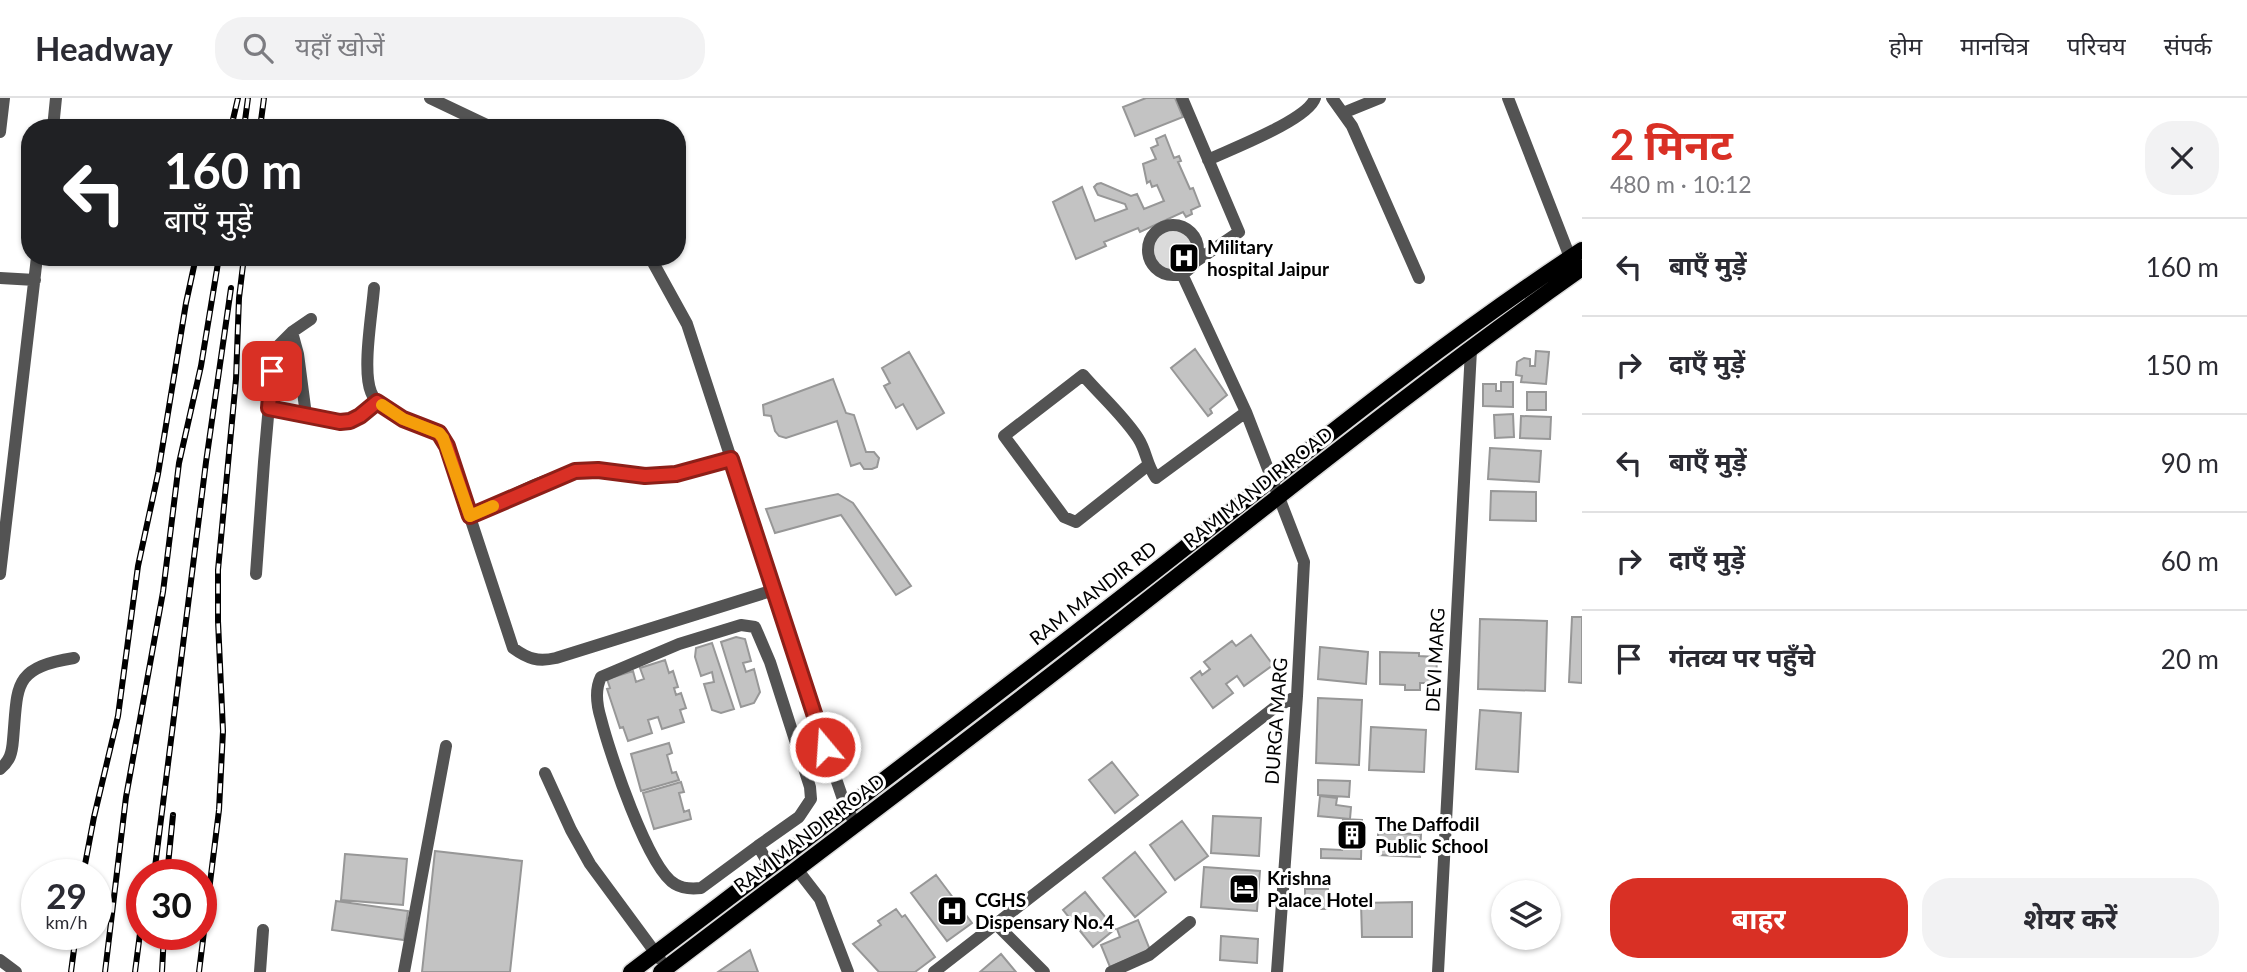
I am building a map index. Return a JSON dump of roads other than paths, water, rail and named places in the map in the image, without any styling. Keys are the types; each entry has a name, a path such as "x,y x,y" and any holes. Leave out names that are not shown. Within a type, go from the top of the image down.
{"main road":[{"name":"RAM MANDIR RD","path":"631,972 1128,593 1271,479 1470,327 1577,262"},
{"name":"RAM MANDIR ROAD","path":"664,971 990,723 1278,497 1475,347 1577,262"},
{"path":"1470,327 1475,347"}],"street":[{"path":"0,131 4,98"},
{"path":"54,119 56,98"},
{"path":"430,98 474,119"},
{"path":"1182,98 1239,232 1182,274 1168,275 1153,266 1149,259 1148,247 1156,231 1170,225 1185,228 1196,241 1198,254 1195,262"},
{"path":"1208,160 1301,116 1314,103 1315,98"},
{"path":"1332,98 1352,126 1419,278"},
{"path":"1343,113 1380,98"},
{"path":"1508,98 1561,238 1577,262"},
{"path":"0,574 36,266"},
{"path":"655,266 687,324 846,808 856,824"},
{"name":"DURGA MARG","path":"1182,274 1246,412 1304,562 1277,972"},
{"path":"0,278 35,280"},
{"path":"374,288 367,375 371,393 377,402 403,419 439,433 447,446 513,648 526,658 542,661 556,658 774,590"},
{"path":"256,574 276,348 292,332 311,319"},
{"path":"292,332 298,354 306,415"},
{"name":"DEVI MARG","path":"1438,972 1475,347"},
{"path":"1147,466 1076,522 1064,517 1004,436 1083,375 1136,435 1145,451 1147,466 1156,478 1246,412"},
{"path":"269,408 340,422 350,421 377,402"},
{"path":"470,516 575,471 666,475 731,459"},
{"path":"741,625 755,627 770,662 810,788 810,799 799,817 758,846 701,888 690,889 674,884 660,869 630,805 600,717 597,685 601,677 679,644 741,625"},
{"path":"0,769 7,763 12,752 20,683 34,667 74,658"},
{"path":"934,972 1274,708 1297,696"},
{"path":"404,972 446,746"},
{"path":"545,773 570,830 590,864 657,953 664,971"},
{"path":"758,846 770,866"},
{"path":"796,868 820,899 848,972"},
{"path":"1111,972 1150,956 1190,922"},
{"path":"996,923 1044,972"},
{"path":"260,972 263,930"},
{"path":"0,960 16,972"}],"railway":[{"path":"233,119 238,98"},
{"path":"245,119 248,98"},
{"path":"261,119 264,98"},
{"path":"86,859 118,716 138,566 158,474 194,266"},
{"path":"105,972 126,797 163,592 179,463 201,366 218,266"},
{"path":"199,972 219,810 223,731 218,570 236,379 243,266"},
{"path":"156,859 206,462 231,288"},
{"path":"169,859 173,815"},
{"path":"71,972 74,950"},
{"path":"135,972 138,950"},
{"path":"162,972 163,950"}],"place":[{"name":"Military hospital Jaipur","path":"1184,258"},
{"name":"The Daffodil Public School","path":"1352,835"},
{"name":"Krishna Palace Hotel","path":"1244,889"},
{"name":"CGHS Dispensary No.4","path":"952,911"}]}
